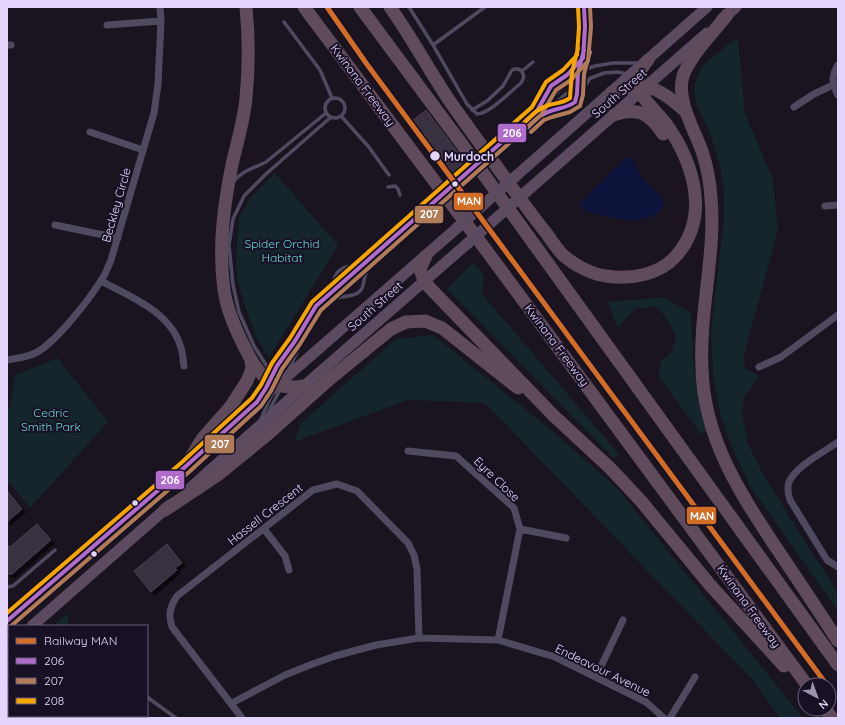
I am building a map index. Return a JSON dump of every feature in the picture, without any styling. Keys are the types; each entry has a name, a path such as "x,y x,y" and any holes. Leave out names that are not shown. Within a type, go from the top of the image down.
{"highway":[{"path":"246,7 248,28 246,99 227,190 221,247 224,291 231,316 240,339 251,360 262,375 278,379 292,388 304,386"},
{"name":"Kwinana Freeway","path":"304,7 491,256 801,677"},
{"path":"360,7 461,143 838,665"},
{"path":"390,7 451,102 520,199 563,255 594,273 616,278 626,278 646,274 673,259 688,238 694,217 695,194 691,173 677,141 642,80 642,68 648,60"},
{"name":"South Street","path":"648,60 708,7"},
{"path":"731,11 690,61 684,75 681,96 706,165 711,196 711,251 702,325 701,349 703,388 712,430 720,452 739,490 838,640"},
{"name":"South Street","path":"33,625 424,280 614,115 642,80 662,72 731,11"},
{"path":"642,80 666,95 687,113"},
{"path":"612,92 629,87 642,80"},
{"name":"South Street","path":"7,621 185,467 257,402 278,379 426,256 612,92"},
{"path":"614,115 630,110 640,112 659,127 673,147 685,169 695,194"},
{"path":"426,256 420,269 424,280 430,288 554,416 610,468 641,501 710,585 797,680"},
{"path":"165,510 219,474 268,434 331,378 391,329 406,322 425,321 442,328 554,416"},
{"path":"185,467 202,439 231,406 248,381 252,370 251,360"},
{"path":"109,533 120,535 123,540 123,546"},
{"path":"7,607 17,607 32,599"},
{"path":"43,625 53,607"}],"main road":[{"path":"7,642 8,646"}],"street":[{"name":"Beckley Circle","path":"7,360 20,358 38,352 48,344 80,309 101,281 111,260 154,113 157,91 161,21 160,7"},
{"path":"107,25 161,21"},
{"path":"838,65 832,76 833,85 838,95"},
{"path":"794,107 814,94 833,85"},
{"path":"90,132 143,150"},
{"path":"825,206 838,205"},
{"path":"55,225 118,238"},
{"path":"101,281 139,301 166,321 176,335 181,348 184,366"},
{"path":"759,367 780,357 838,315"},
{"path":"838,442 798,470 789,482 788,492 790,500 827,560 838,567"},
{"name":"Eyre Close","path":"408,451 456,456 514,508 520,529 498,640"},
{"name":"Hassell Crescent","path":"242,718 172,626 169,610 177,596 314,490 337,484 357,491 408,543 414,555 417,568 419,638"},
{"path":"264,529 285,556 290,570"},
{"path":"520,529 566,538"},
{"path":"596,677 623,620"},
{"name":"Endeavour Avenue","path":"232,703 285,675 335,656 376,645 419,638 498,640 554,657 646,702 664,718"},
{"path":"670,718 695,677"}],"lane":[{"path":"409,7 467,104 472,110 477,114 485,112 522,81 524,76 522,71 517,68 512,70 503,86 487,101 472,110"},
{"path":"433,45 485,7"},
{"path":"577,98 578,74 582,58 585,27 584,7"},
{"path":"284,22 320,70 332,98"},
{"path":"537,111 551,86 567,75 582,58"},
{"path":"253,432 268,405 278,379 316,306 578,74 595,66 619,63 633,64 648,60"},
{"path":"522,71 533,62"},
{"path":"253,432 264,420 272,406 278,379 313,322 332,300 368,267 541,115 577,87 591,78 604,73 617,72 642,80"},
{"path":"559,80 578,74"},
{"path":"541,115 572,105 591,78"},
{"path":"559,80 570,81 577,87"},
{"path":"549,89 548,94 550,100 553,105 560,108"},
{"path":"278,379 268,368 254,346 239,312 233,285 229,245 233,219 244,196 266,174 331,118 341,116 345,110 344,103 339,98 332,98 325,104 326,113 331,118"},
{"path":"227,190 236,178 248,169 266,162 326,113"},
{"path":"341,116 368,146 389,174"},
{"path":"300,134 306,133 311,135"},
{"path":"388,187 395,186 400,195"},
{"path":"327,296 332,289 337,273 343,268 365,263"},
{"path":"347,267 358,270 361,274 363,282"},
{"path":"332,300 358,293 363,286 368,267"},
{"path":"334,281 336,288 340,293 346,296"},
{"path":"7,587 13,586 55,550"},
{"path":"148,698 176,718"}],"green space":[{"path":"736,38 738,41 745,114 773,179 778,230 743,359 746,369 760,376 744,398 742,415 748,444 761,470 813,555 838,592 838,611 750,486 734,452 721,417 713,376 711,331 724,218 724,191 720,165 711,136 696,103 694,90 697,76 703,65"},
{"name":"Spider Orchid Habitat","path":"275,173 338,245 269,358 256,337 244,303 237,278 236,257 239,218 251,197"},
{"path":"473,262 484,276 482,294 619,454 614,459 447,289"},
{"path":"664,297 691,313 694,370 708,431 701,434 658,376 661,361 672,351 676,335 665,316 655,306 635,309 618,328 608,302"},
{"path":"433,335 549,428 618,489 797,711 797,717 803,718 780,718 751,678 485,403 408,400 294,442 300,424 396,339"},
{"name":"Cedric Smith Park","path":"58,358 108,422 30,508 7,480 7,413 10,406 15,375"},
{"path":"68,613 68,625 54,625"}],"shaded area":[{"path":"627,158 632,160 644,181 662,198 663,203 660,211 651,217 633,220 613,218 585,211 581,207 582,201 623,160"}],"building":[{"path":"426,110 466,163 448,177 408,124"},
{"path":"7,491 22,509 7,522"},
{"path":"37,524 51,540 12,574 7,574 7,544 10,547"},
{"path":"167,544 182,563 175,568 177,570 151,592 134,571"},
{"path":"118,717 119,718 93,718"}],"rail line":[{"name":"MAN","path":"327,7 366,63 821,677"}],"transit line":[{"name":"208","path":"7,613 181,463 252,398 261,385 272,363 290,338 312,302 532,107 546,82 563,70 577,55 579,27 578,7"},
{"name":"206","path":"7,621 185,467 257,402 277,366 295,341 316,306 537,111 551,86 567,75 583,58 585,27 584,7"},
{"name":"207","path":"12,625 189,472 261,406 271,391 282,369 300,344 321,310 541,115 556,90 571,80 588,61 591,27 590,7"},
{"name":"208","path":"523,124 541,108 570,98 572,72 578,48"},
{"name":"206","path":"527,128 546,113 571,105 575,102 578,73 584,50"},
{"name":"207","path":"531,132 544,120 570,112 580,106 583,95 584,74 590,52"}],"place":[{"name":"Murdoch","path":"435,156"}]}
